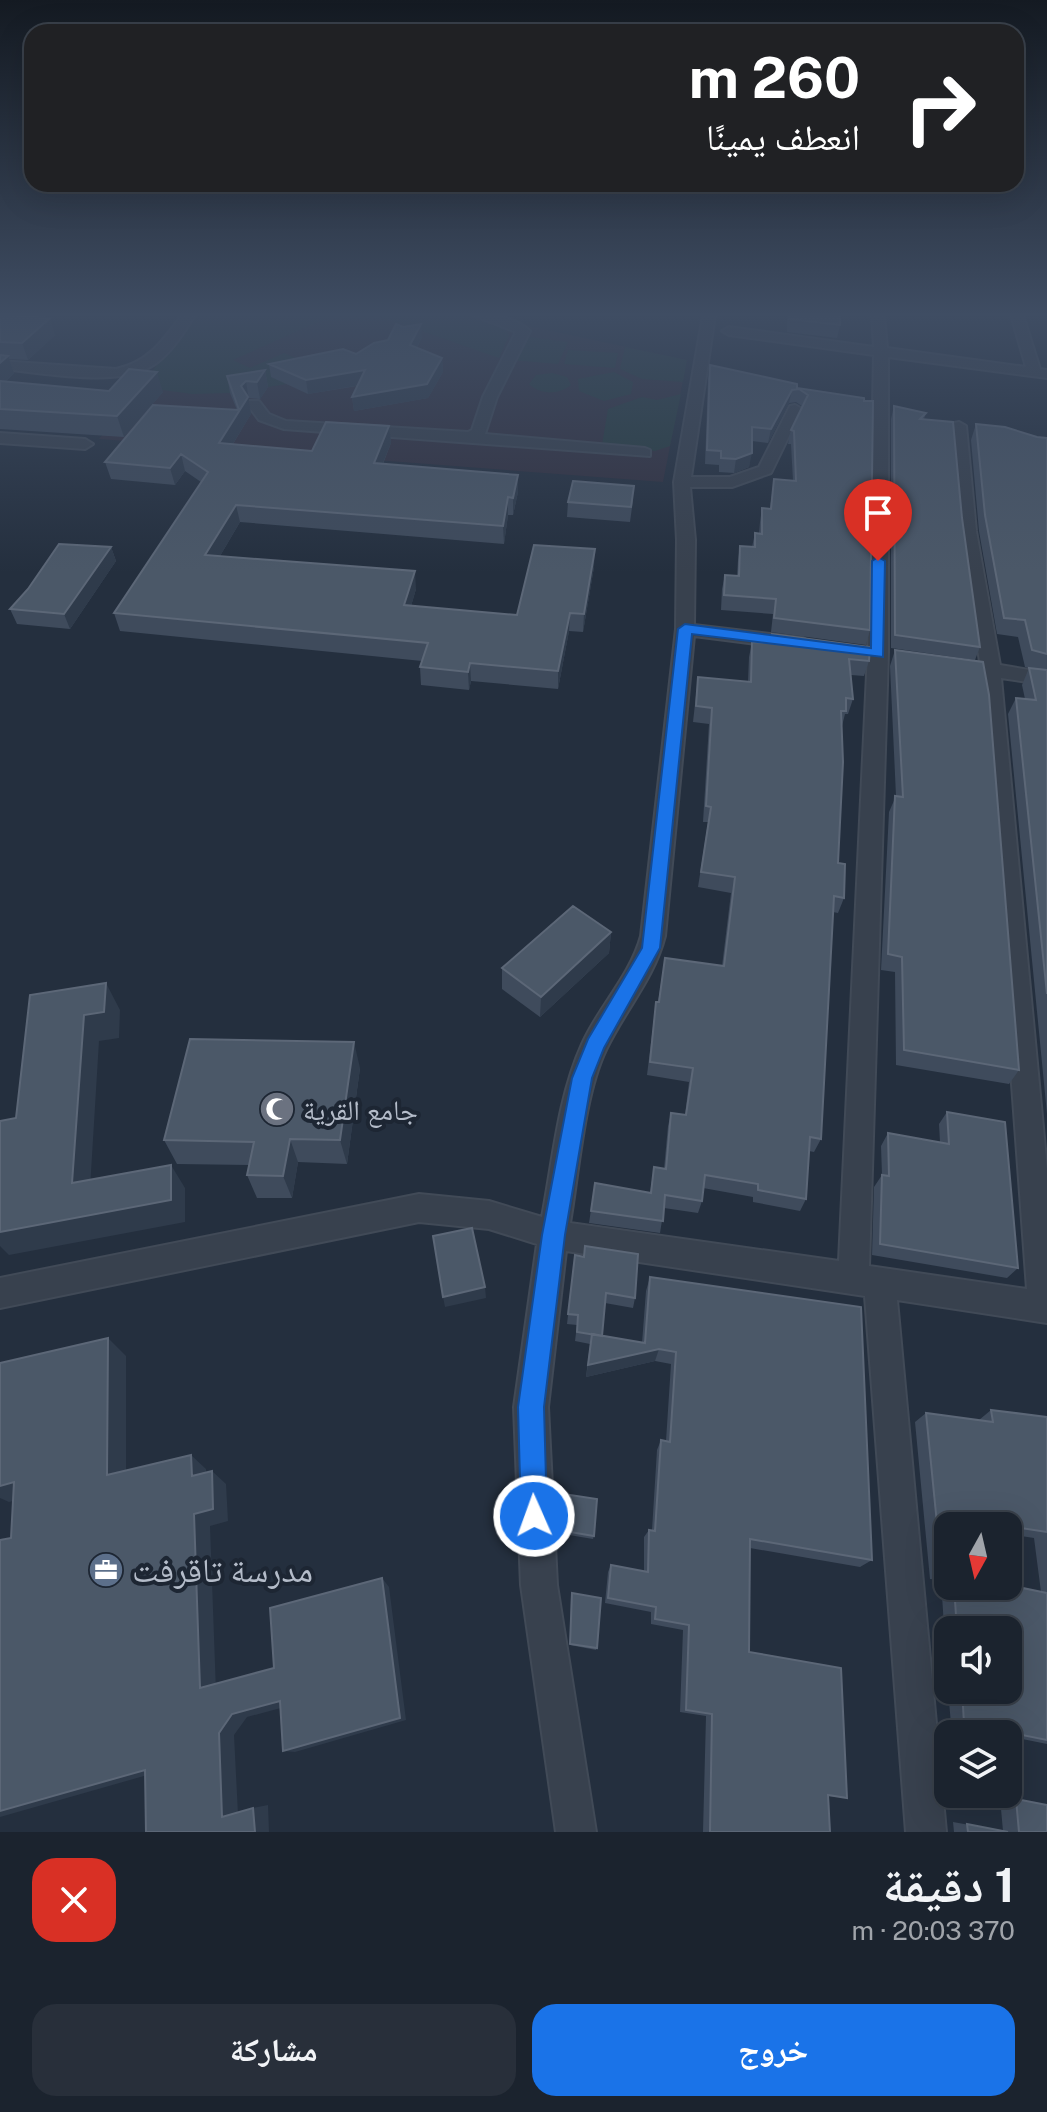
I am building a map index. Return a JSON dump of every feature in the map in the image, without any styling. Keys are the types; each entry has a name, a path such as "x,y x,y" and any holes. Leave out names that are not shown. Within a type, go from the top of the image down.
{"street":[{"path":"471,437 479,432 489,400"},
{"path":"576,1832 545,1635 535,1543 531,1407 553,1235 582,1078 595,1045 651,948 685,629 686,540 682,482 700,400"},
{"path":"878,400 878,653 866,1282 926,1832"},
{"path":"254,404 264,417 284,425 471,437 645,453"},
{"path":"682,482 732,482 765,470 795,409"},
{"path":"0,1293 419,1208 489,1215 553,1235 1046,1306 991,670 968,531 959,426"},
{"path":"0,438 85,444"},
{"path":"685,629 819,646"},
{"path":"963,666 1047,679"}],"shaded area":[{"path":"129,400 679,400 663,482 99,439"}],"green space":[{"path":"632,400 680,400 670,446 655,451 602,445 608,409"}],"building":[{"path":"0,400 131,400 117,416 0,409"},
{"path":"236,400 246,400 219,443 312,451 326,422 389,426 374,463 518,475 513,498 508,497 503,526 236,505 205,555 415,571 404,605 517,615 534,545 595,549 584,614 570,613 558,671 470,663 468,672 420,667 428,643 114,613 208,472 181,454 170,468 105,462 153,405 239,410"},
{"path":"709,400 786,400 771,429 752,427 752,453 736,459 721,458 721,451 707,450"},
{"path":"805,400 873,401 870,630 774,618 776,599 724,595 725,575 739,576 740,546 755,547 755,533 762,534 762,508 771,509 774,479 796,481 794,431 791,430"},
{"path":"894,406 926,413 920,419 953,422 962,518 980,647 895,635"},
{"path":"976,424 1005,427 1047,438 1047,654 1032,650 1025,620 1004,618 985,515"},
{"path":"573,481 634,486 631,507 568,502"},
{"path":"59,544 111,547 64,614 10,609 28,589"},
{"path":"772,634 870,647 869,661 849,659 853,699 846,698 846,711 841,711 843,762 838,863 845,864 844,898 834,896 821,1139 810,1137 806,1199 758,1190 758,1184 705,1175 702,1201 665,1195 663,1221 591,1211 595,1183 651,1193 654,1167 666,1169 671,1113 686,1115 693,1068 650,1062 656,1002 659,1002 665,958 724,966 735,877 701,872 711,807 706,806 712,708 696,706 698,677 751,682 752,642 771,643"},
{"path":"895,650 983,662 989,695 1019,1070 904,1050 902,957 888,954 895,796 903,797"},
{"path":"1029,668 1047,670 1047,994 1016,698 1036,700"},
{"path":"573,906 611,932 541,997 502,968"},
{"path":"106,983 104,1012 84,1015 72,1183 171,1165 171,1200 0,1232 0,1121 16,1118 30,995"},
{"path":"190,1039 354,1042 340,1140 290,1139 283,1176 247,1175 254,1142 164,1140"},
{"path":"947,1112 1005,1122 1018,1268 880,1244 882,1175 889,1176 888,1133 949,1144"},
{"path":"472,1228 485,1287 443,1297 433,1236"},
{"path":"585,1246 638,1254 635,1298 606,1293 602,1336 577,1332 578,1315 568,1314 575,1255 584,1257"},
{"path":"650,1277 861,1307 872,1560 750,1539 749,1652 841,1668 847,1798 828,1795 830,1832 710,1832 712,1714 686,1710 689,1625 655,1619 656,1607 608,1598 611,1565 648,1572 649,1530 655,1531 661,1440 670,1442 676,1352 659,1349 588,1365 592,1334 645,1343"},
{"path":"108,1338 107,1475 191,1455 192,1476 212,1471 213,1509 194,1514 200,1688 274,1668 270,1608 382,1578 400,1718 283,1751 280,1701 232,1714 219,1733 222,1817 253,1808 255,1832 146,1832 145,1770 0,1811 0,1540 11,1538 14,1482 0,1486 0,1363"},
{"path":"991,1410 1047,1417 1047,1532 1022,1528 1022,1512 936,1512 926,1413 993,1422"},
{"path":"557,1493 597,1499 594,1536 558,1530"},
{"path":"1022,1588 1047,1593 1047,1740 1022,1735 1022,1720 964,1720 963,1704 1022,1704 1022,1616 956,1616 955,1600 1022,1600"},
{"path":"572,1593 601,1598 597,1648 570,1644"},
{"path":"1022,1800 1047,1805 1047,1832 1019,1832 1017,1808 1022,1808"},
{"path":"967,1824 1008,1832 968,1832"}],"place":[{"name":"جامع القرية","path":"277,1109"},
{"name":"مدرسة تاقرفت","path":"106,1570"}],"route":[{"path":"534,1516 531,1407 553,1235 582,1078 595,1045 651,948 685,629 878,653 878,561"}]}
